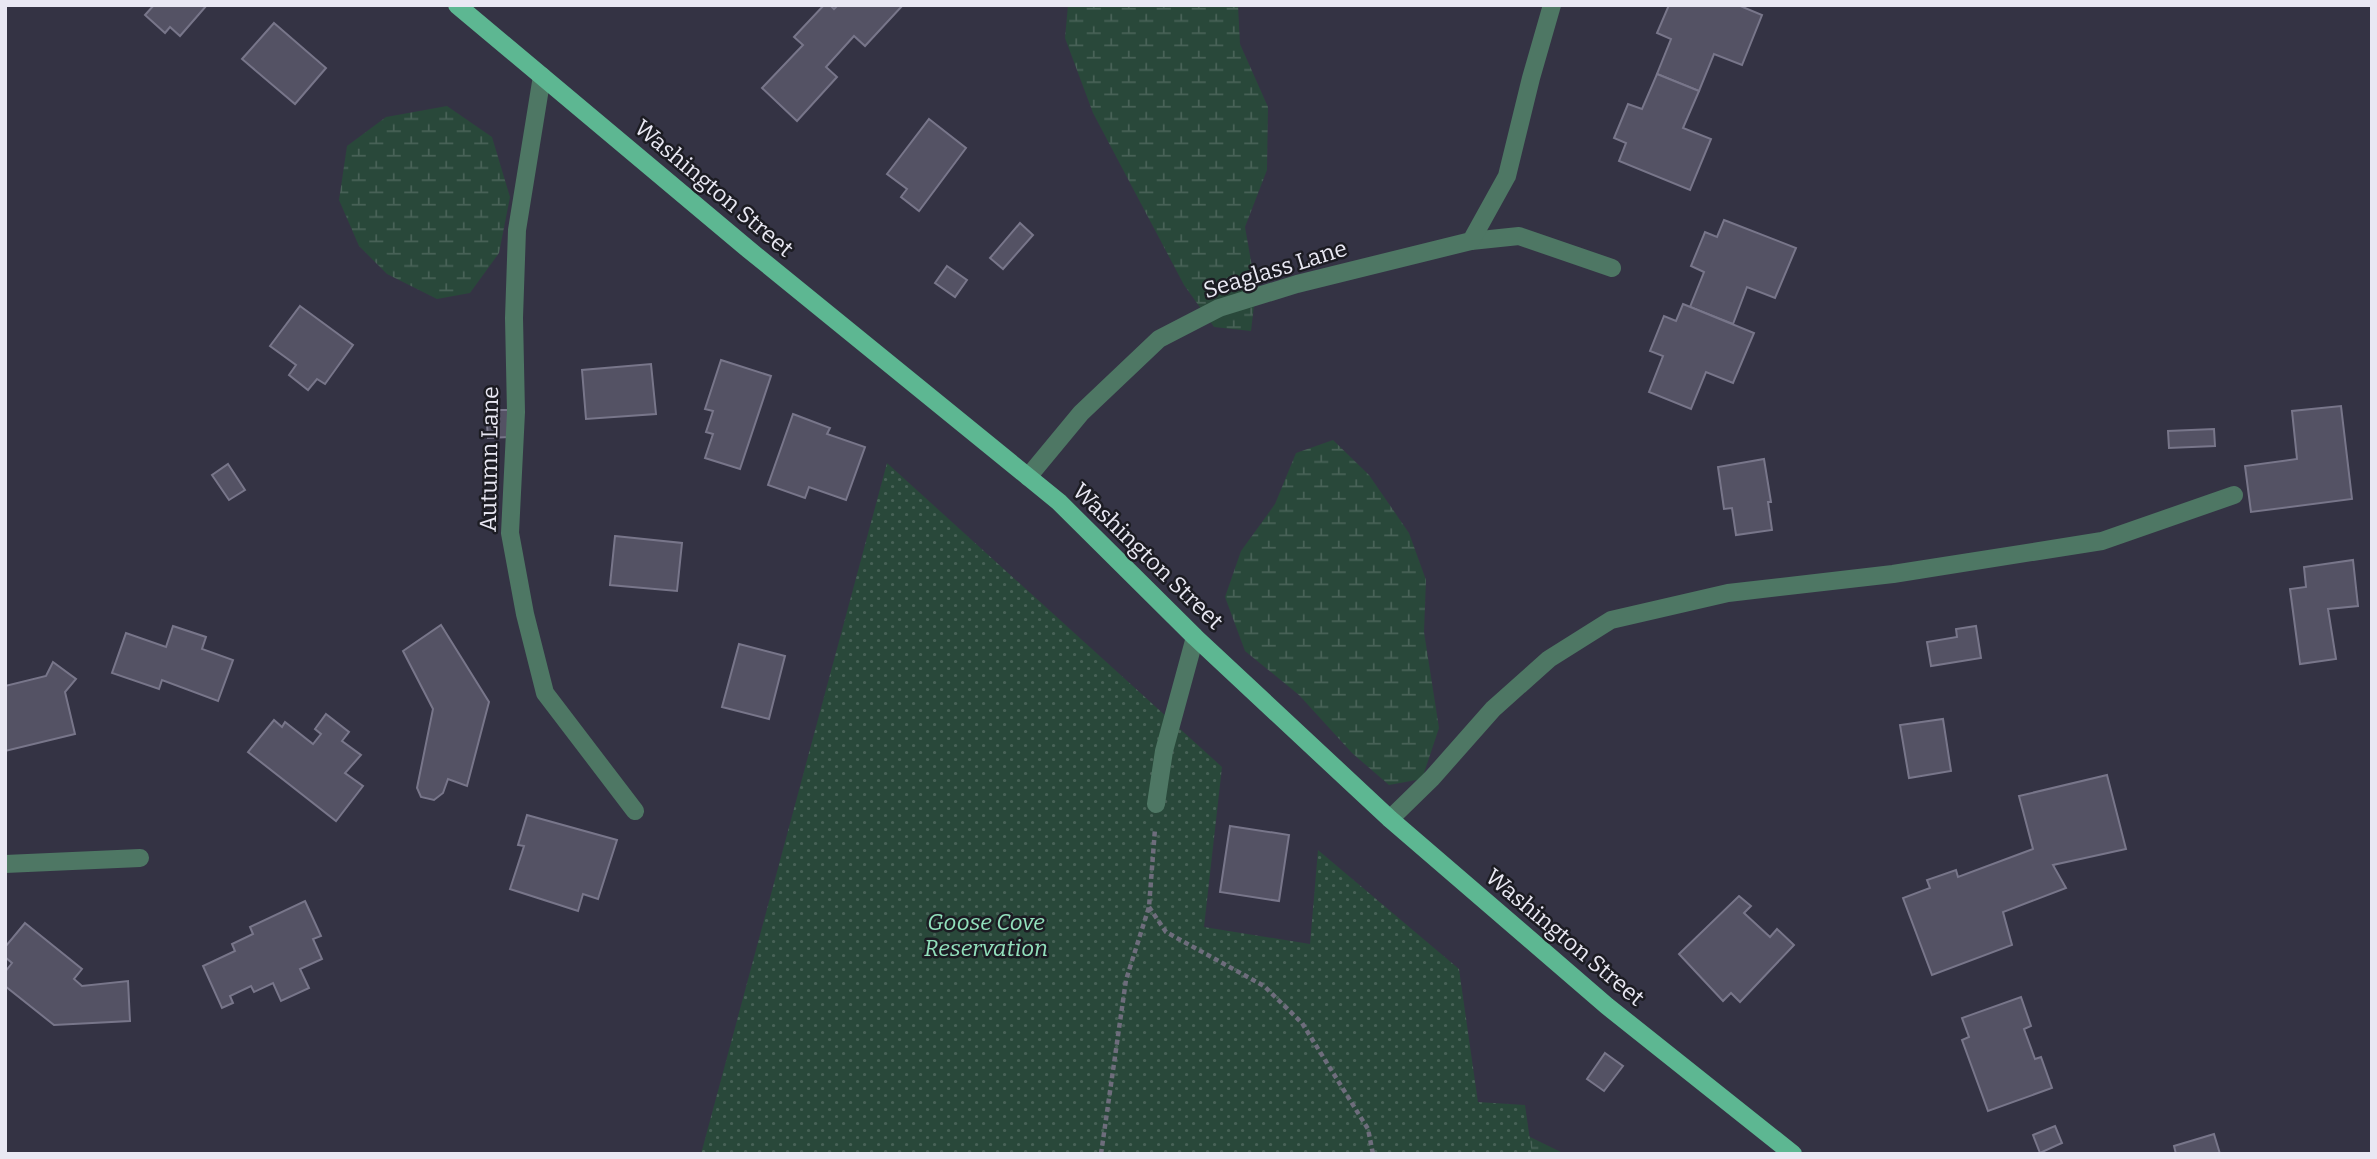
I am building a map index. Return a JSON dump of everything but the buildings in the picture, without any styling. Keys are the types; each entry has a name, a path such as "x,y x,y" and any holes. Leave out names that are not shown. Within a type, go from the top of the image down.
{"main road":[{"name":"Washington Street","path":"457,5 748,249 1059,502 1195,637 1390,819 1608,1006 1793,1154"}],"street":[{"path":"1471,241 1507,176 1552,5"},
{"name":"Autumn Lane","path":"542,76 517,230 514,318 516,412 510,533 525,614 545,693 635,811"},
{"name":"Seaglass Lane","path":"1028,477 1081,413 1160,339 1219,308 1297,284 1471,241 1519,236 1612,268"},
{"path":"1390,819 1432,778 1493,709 1549,659 1611,620 1728,593 1893,574 2102,541 2234,495"},
{"path":"1156,804 1164,751 1195,637"},
{"path":"5,864 140,858"}],"path":[{"path":"1101,1154 1126,980 1149,907 1156,804"},
{"path":"1149,907 1166,932 1265,986 1302,1023 1368,1129 1373,1154"}],"green space":[{"path":"1068,5 1238,5 1240,44 1268,107 1267,170 1245,227 1256,289 1251,331 1214,327 1184,285 1093,113 1065,38"},
{"path":"447,106 492,137 510,197 499,253 470,293 437,299 387,274 359,246 339,200 347,146 386,117"},
{"path":"1333,440 1369,475 1409,533 1426,580 1424,632 1439,728 1422,779 1389,785 1352,753 1299,695 1245,651 1225,597 1241,551 1275,504 1296,453"},
{"name":"Goose Cove Reservation","path":"887,463 1222,767 1204,927 1310,944 1318,850 1459,969 1478,1102 1525,1105 1532,1154 701,1154"},
{"path":"1522,1133 1565,1154 1474,1154"}]}
